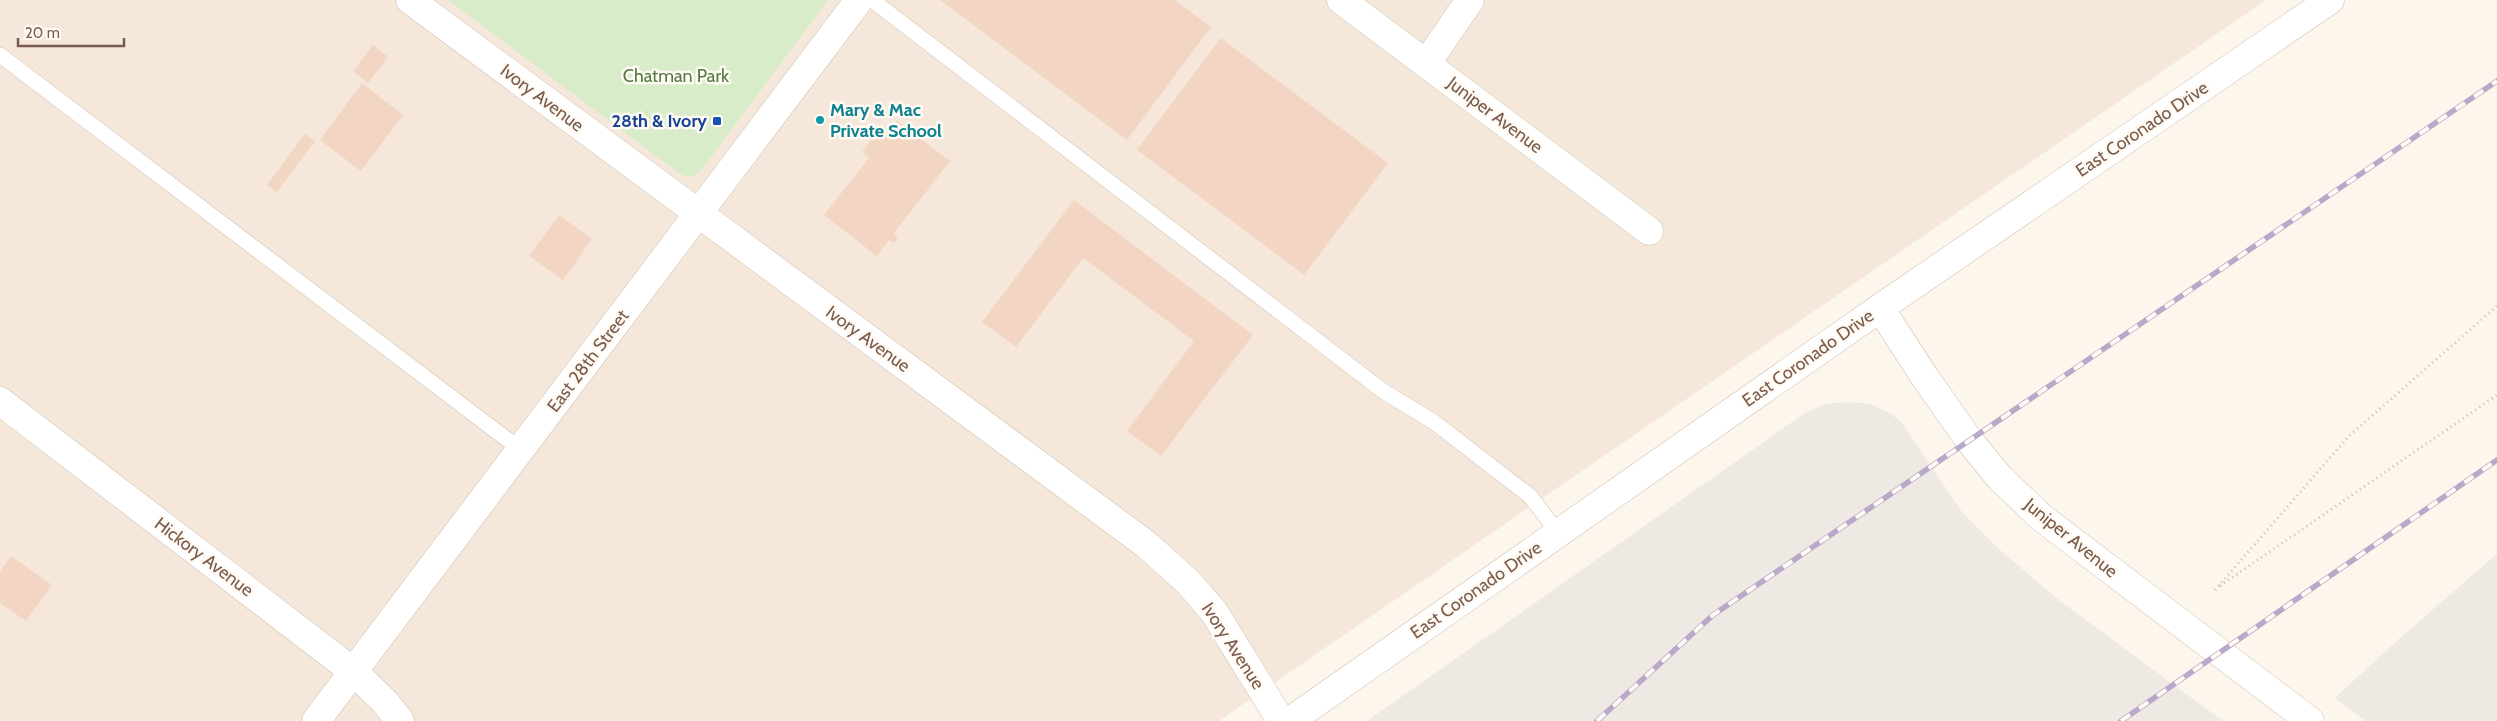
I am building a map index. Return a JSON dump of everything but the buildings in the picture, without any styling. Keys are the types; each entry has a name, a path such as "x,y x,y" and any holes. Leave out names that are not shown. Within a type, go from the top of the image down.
{"street":[{"name":"Ivory Avenue","path":"410,0 1147,545 1188,582 1214,612 1281,721"},
{"name":"East 28th Street","path":"316,721 859,0"},
{"name":"Juniper Avenue","path":"1341,0 1650,231"},
{"path":"1426,64 1470,0"},
{"name":"East Coronado Drive","path":"1290,721 1880,308 2330,0"},
{"name":"Juniper Avenue","path":"1880,308 1930,384 1999,477 2042,518 2310,721"},
{"name":"Hickory Avenue","path":"0,401 354,672 385,702 400,721"}],"lane":[{"path":"872,0 1383,391 1434,422 1531,497 1558,533"},
{"path":"0,55 521,450"}],"path":[{"path":"2497,306 2349,436 2215,590 2497,395"}],"shaded area":[{"path":"0,0 2266,0 1219,721 0,721"},
{"path":"1848,402 1870,404 1890,413 1902,423 1962,512 2000,550 2060,601 2223,721 1367,721 1805,413 1825,404"},
{"path":"2497,554 2497,721 2366,721 2335,698 2400,638"}],"green space":[{"name":"Chatman Park","path":"448,0 828,0 700,172 693,176 688,176 680,174"}],"railway":[{"path":"1597,721 1713,615 2497,81"},
{"path":"2121,721 2497,460"}],"place":[{"name":"Mary & Mac Private School","path":"820,120"},
{"name":"28th & Ivory","path":"717,121"}]}
